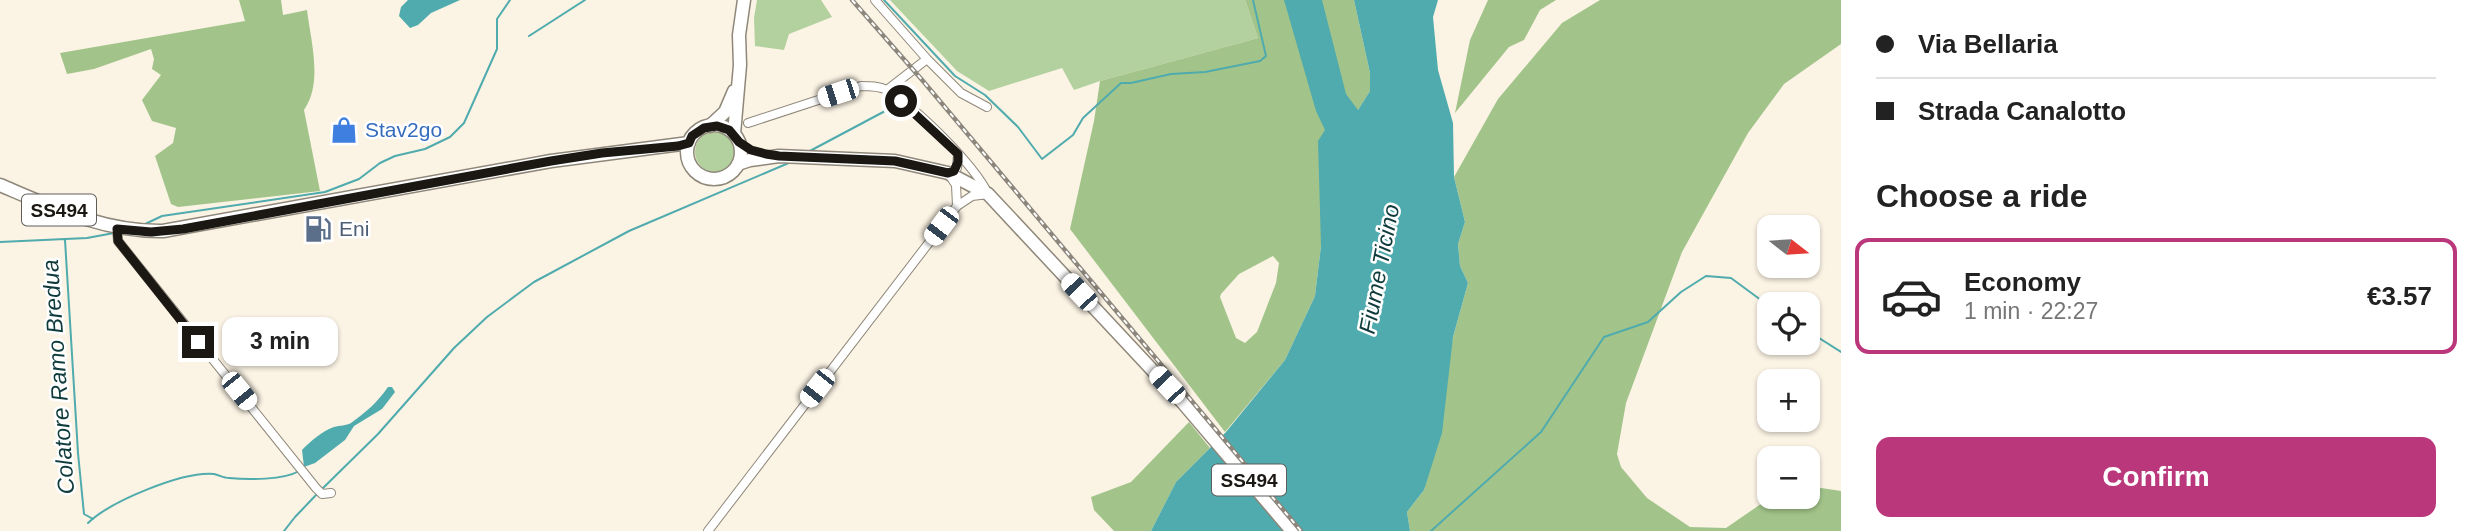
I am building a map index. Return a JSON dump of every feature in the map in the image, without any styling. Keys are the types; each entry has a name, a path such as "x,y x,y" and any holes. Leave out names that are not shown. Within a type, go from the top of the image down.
{"main road":[{"path":"738,164 740,157 736,138 739,35 744,0"},
{"path":"689,163 689,143 697,131 710,126 725,111 738,81"},
{"name":"SS494","path":"710,126 723,127 751,150 779,156 895,161 952,175 988,194 1206,428 1292,531"},
{"name":"SS494","path":"0,186 71,216 120,231 183,229 537,163 689,143"},
{"name":"SS494","path":"627,151 672,154 684,158 699,175 713,179 726,176 738,164 779,156"}],"street":[{"path":"875,0 961,93 987,107"},
{"path":"887,90 927,58"},
{"path":"708,531 957,205 972,196 988,194 982,182 958,154 915,112 880,87 861,86 748,124"},
{"path":"952,175 957,168 958,154"},
{"path":"952,175 961,176 966,162"},
{"path":"952,175 956,185 957,205"},
{"path":"120,231 118,241 324,492"}],"green space":[{"path":"239,0 281,0 283,15 307,10 314,75 310,99 304,110 320,191 178,207 171,204 155,156 173,143 176,128 152,121 142,100 161,75 152,69 154,59 151,49 94,69 67,74 60,53 245,21"},
{"path":"757,0 821,0 832,17 789,34 784,50 755,46 754,18"},
{"path":"890,0 1245,0 1258,38 1074,90 1062,68 989,91 957,71"},
{"path":"1245,0 1354,0 1370,73 1370,91 1358,110 1321,246 1315,296 1285,360 1225,432 1070,229 1100,81 1258,38","holes":["1273,256 1279,263 1276,283 1257,332 1245,343 1236,338 1221,294 1239,274"]},
{"path":"1488,0 1556,0 1540,10 1524,40 1509,47 1455,113 1470,40"},
{"path":"1600,0 1841,0 1841,44 1784,84 1748,133 1682,252 1626,403 1617,454 1621,467 1647,498 1690,527 1726,528 1757,507 1757,509 1820,509 1820,488 1841,491 1841,531 1410,531 1407,512 1424,490 1453,337 1468,283 1460,266 1458,244 1465,222 1454,177 1498,99 1562,23"},
{"path":"715,132 729,138 735,152 729,166 715,172 701,166 695,152 701,138"},
{"path":"1189,422 1210,448 1176,482 1151,531 1114,531 1094,510 1091,497 1131,482"}],"water":[{"path":"408,0 460,0 431,13 418,25 410,28 399,16 401,7"},
{"name":"Fiume Ticino","path":"1284,0 1322,0 1346,94 1358,110 1370,91 1370,73 1354,0 1438,0 1433,17 1438,70 1453,123 1454,177 1465,222 1458,244 1460,266 1468,283 1453,337 1442,433 1424,490 1407,512 1410,531 1151,531 1176,482 1226,432 1285,360 1315,296 1321,246 1318,141 1325,130 1316,111"},
{"path":"388,387 392,387 395,392 382,409 354,426 345,440 315,463 304,467 302,450 305,447 325,431 351,423 371,407"}],"waterway":[{"name":"Colatore Ramo Bredua","path":"143,225 162,216 325,192 359,179 380,163 395,156 425,149 450,137 464,123 497,49 497,19 510,0"},
{"path":"529,36 585,0"},
{"path":"884,0 955,76 985,95 1018,127 1042,159 1073,135 1083,118 1121,83 1171,74 1205,72 1260,61 1266,56 1253,0"},
{"path":"808,152 887,110"},
{"path":"321,490 378,434 454,348 487,317 534,282 629,231 791,162"},
{"path":"0,242 87,238 114,233"},
{"name":"Colatore Ramo Bredua","path":"65,240 84,514 93,519"},
{"path":"1431,531 1541,432 1604,337 1648,322 1681,292 1706,276 1731,278 1757,297"},
{"path":"1820,339 1841,352"},
{"name":"Colatore Ramo Bredua","path":"88,523 130,497 184,477 214,474 227,478 266,479 299,471"},
{"path":"284,531 317,494"}],"railway":[{"path":"852,0 1301,531"}],"place":[{"name":"Stav2go","path":"344,130"},
{"name":"Eni","path":"318,229"}],"route":[{"path":"198,342 118,241 117,229 151,232 183,229 551,161 678,146 689,143 697,131 710,126 729,130 739,142 751,150 779,156 895,161 948,173 954,171 957,168 958,154 901,101"}]}
